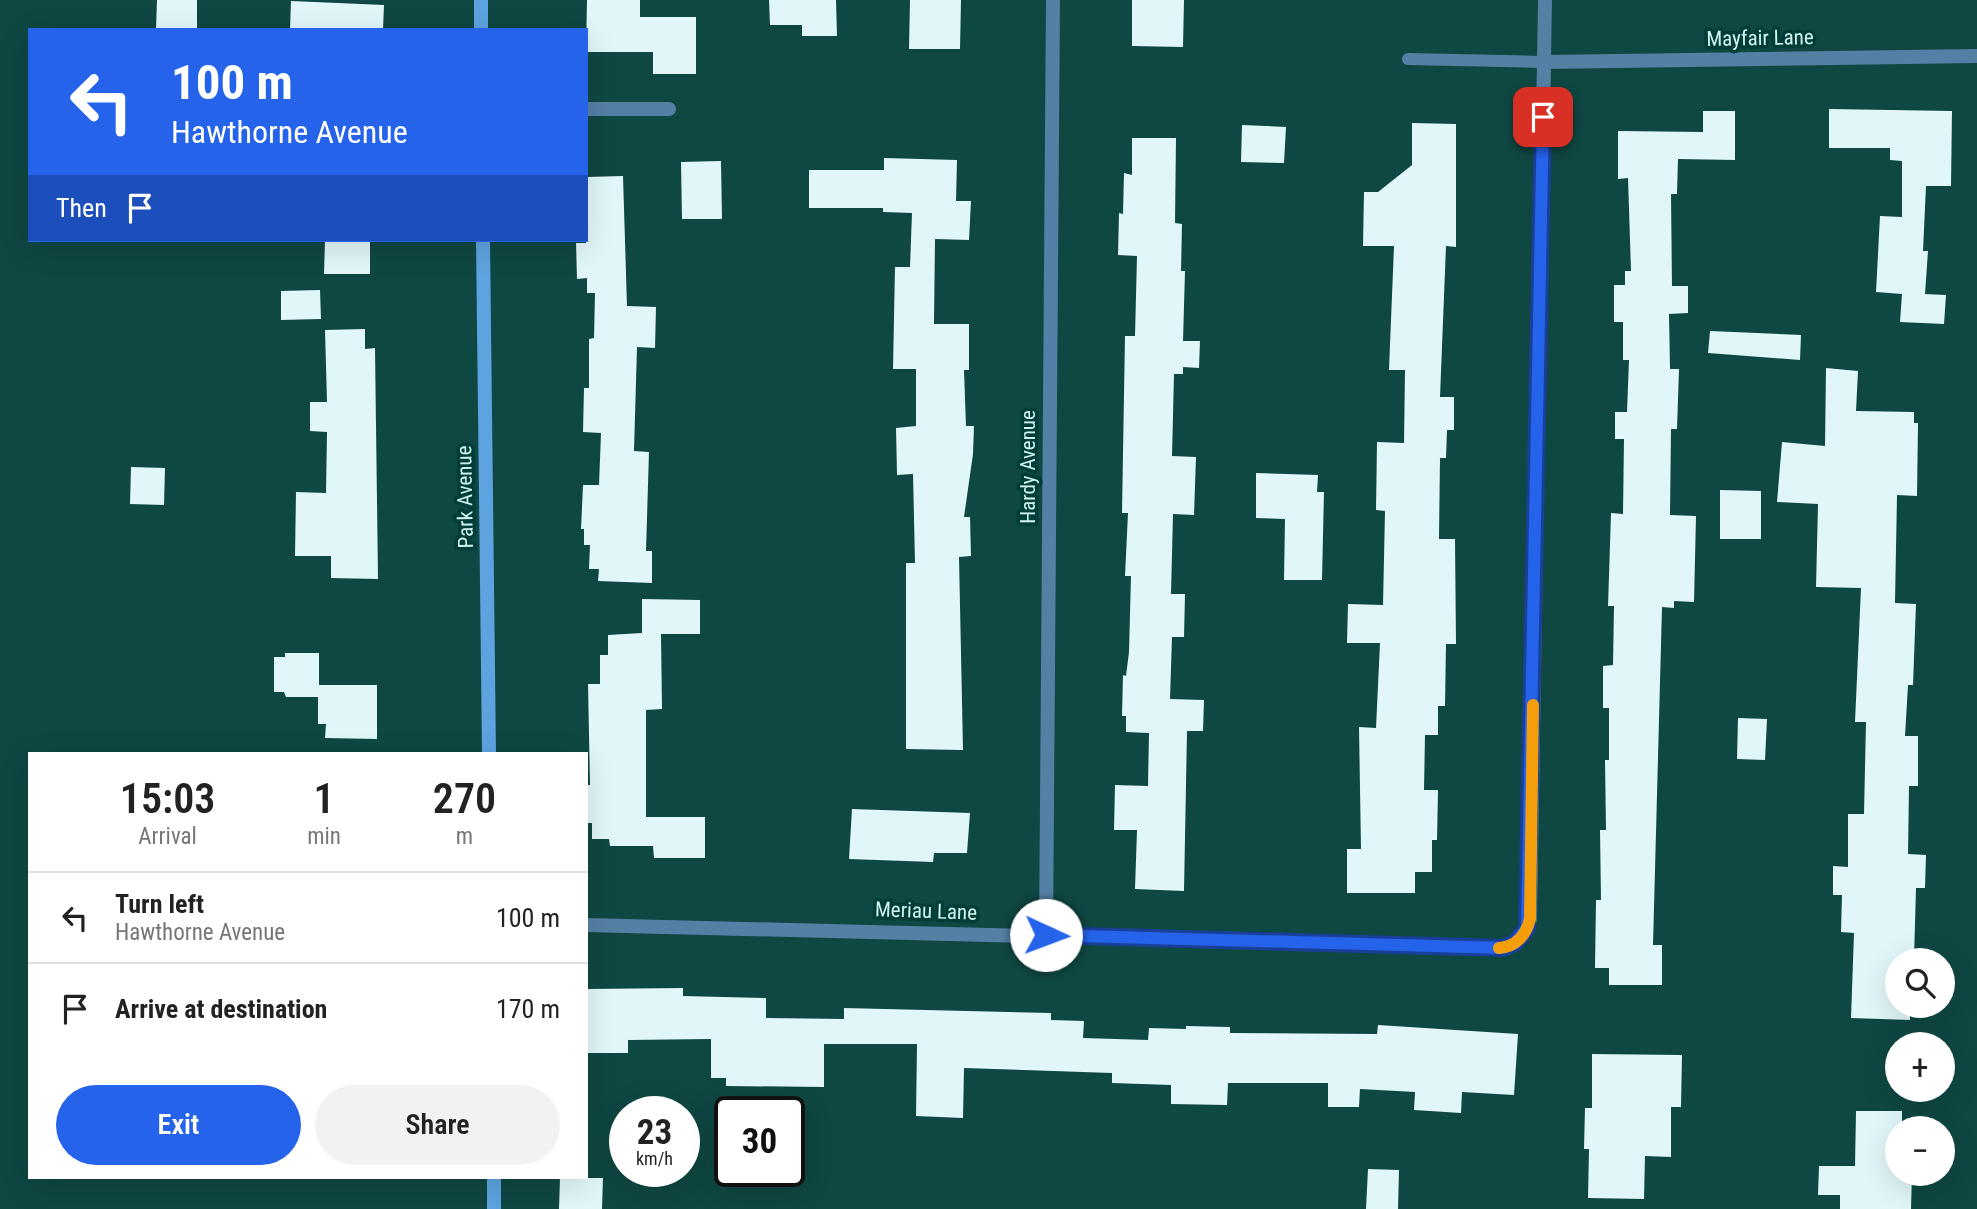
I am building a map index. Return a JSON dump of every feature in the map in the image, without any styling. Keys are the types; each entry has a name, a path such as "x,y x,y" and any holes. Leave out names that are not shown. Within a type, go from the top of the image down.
{"street":[{"path":"481,0 481,28"},
{"name":"Hardy Avenue","path":"1046,935 1053,0"},
{"path":"1544,62 1545,0"},
{"name":"Mayfair Lane","path":"1544,62 1977,56"},
{"name":"Meriau Lane","path":"588,925 1503,948 1515,943 1527,928 1530,919 1544,62"},
{"path":"588,109 669,109"},
{"name":"Park Avenue","path":"483,242 489,752"},
{"path":"494,1179 494,1209"}],"lane":[{"path":"1408,59 1544,62"}],"building":[{"path":"157,0 197,0 197,28 156,28"},
{"path":"587,0 640,0 640,17 696,17 696,74 653,74 653,52 588,52"},
{"path":"769,0 836,0 837,36 802,36 802,25 770,25"},
{"path":"910,0 961,0 960,49 909,49"},
{"path":"1132,0 1184,0 1183,47 1132,46"},
{"path":"291,1 384,5 383,28 290,28"},
{"path":"1829,109 1952,111 1951,186 1926,186 1923,251 1928,251 1925,294 1946,295 1944,324 1900,322 1902,294 1876,292 1880,216 1902,217 1902,161 1890,160 1890,148 1829,148"},
{"path":"1703,111 1735,111 1735,160 1678,159 1677,194 1671,194 1672,286 1688,286 1688,313 1669,314 1670,369 1679,369 1677,429 1671,429 1670,515 1696,516 1694,602 1674,601 1674,608 1662,607 1653,945 1662,945 1662,985 1609,985 1609,968 1595,968 1596,900 1601,900 1600,830 1606,830 1605,760 1609,760 1609,708 1603,708 1603,666 1613,665 1614,606 1608,606 1611,513 1623,514 1624,439 1615,439 1615,412 1627,412 1629,360 1623,360 1623,322 1614,322 1614,285 1625,285 1625,271 1631,271 1628,178 1618,179 1618,131 1703,132"},
{"path":"1412,123 1456,124 1456,247 1446,246 1440,397 1454,397 1454,430 1447,430 1446,458 1440,458 1439,539 1455,539 1456,644 1446,644 1445,706 1438,706 1438,735 1425,735 1424,790 1438,790 1437,840 1432,840 1432,872 1415,872 1415,893 1347,893 1347,849 1361,849 1359,727 1376,728 1380,643 1347,643 1348,604 1383,605 1385,511 1376,510 1377,442 1404,443 1405,370 1389,370 1394,246 1363,246 1364,192 1378,192 1412,165"},
{"path":"1242,125 1286,127 1284,163 1241,162"},
{"path":"1132,138 1176,138 1175,223 1182,224 1181,271 1185,271 1183,341 1200,341 1199,368 1183,367 1183,374 1174,374 1172,456 1196,457 1194,515 1173,514 1171,594 1185,594 1184,637 1172,637 1170,699 1204,700 1203,731 1187,731 1184,891 1135,889 1137,830 1114,830 1115,785 1148,786 1149,733 1126,732 1126,716 1122,716 1123,675 1126,676 1129,652 1131,576 1125,576 1128,513 1122,513 1125,336 1135,336 1137,256 1118,255 1124,173 1132,175"},
{"path":"884,158 957,160 956,201 971,201 969,240 935,239 934,324 969,324 969,370 964,370 966,426 974,426 964,517 970,517 971,556 959,557 963,750 906,749 906,563 915,563 913,474 897,475 896,428 916,426 916,369 893,369 895,267 910,267 912,213 883,212 883,208 809,208 809,170 884,170"},
{"path":"721,161 722,219 682,219 681,162"},
{"path":"623,176 627,306 656,307 655,348 637,347 634,451 649,452 646,551 652,551 652,583 598,581 599,569 589,569 590,545 584,545 584,529 581,529 583,485 599,485 601,433 583,432 584,388 589,388 589,339 594,338 595,293 587,293 587,278 577,279 576,243 588,242 588,177"},
{"path":"325,242 370,242 370,274 324,274"},
{"path":"320,290 321,319 281,320 281,291"},
{"path":"365,329 365,349 375,348 378,579 331,578 331,556 295,556 296,492 326,493 327,432 310,431 310,402 327,402 325,330"},
{"path":"1710,331 1801,335 1800,360 1708,353"},
{"path":"1826,368 1858,371 1856,411 1914,412 1914,423 1918,423 1917,496 1897,495 1895,603 1916,604 1913,685 1908,685 1905,736 1918,736 1918,786 1909,786 1908,854 1926,855 1925,888 1916,888 1914,948 1885,948 1885,1018 1910,1020 1851,1018 1854,933 1841,932 1842,895 1833,895 1833,866 1848,867 1848,814 1864,814 1866,722 1855,722 1861,588 1816,587 1818,504 1777,502 1782,442 1825,446"},
{"path":"131,467 165,468 164,505 130,504"},
{"path":"1256,473 1318,475 1317,492 1324,492 1322,580 1284,580 1285,519 1256,518"},
{"path":"1720,490 1761,491 1761,539 1720,539"},
{"path":"642,599 700,600 700,634 661,634 662,709 646,710 646,817 705,817 705,858 654,858 653,846 610,846 609,839 592,839 592,823 588,823 588,684 600,684 600,655 608,655 608,635 642,633"},
{"path":"285,653 319,653 319,685 377,685 377,739 325,738 326,724 318,724 318,697 286,697 284,692 274,692 274,657 285,657"},
{"path":"1738,718 1767,719 1765,760 1737,759"},
{"path":"852,809 970,813 967,853 934,853 933,862 849,859"},
{"path":"683,988 683,996 766,998 766,1018 844,1019 844,1008 1051,1013 1051,1020 1084,1021 1083,1038 1148,1040 1149,1028 1186,1029 1186,1026 1230,1027 1230,1033 1377,1034 1378,1025 1518,1034 1514,1095 1462,1092 1461,1113 1414,1110 1415,1092 1360,1089 1359,1107 1328,1107 1328,1083 1228,1083 1227,1105 1171,1104 1171,1085 1112,1083 1112,1073 964,1068 963,1118 916,1116 917,1044 824,1044 824,1087 726,1086 726,1078 711,1078 711,1039 628,1040 628,1053 588,1053 588,989"},
{"path":"1592,1054 1682,1055 1681,1107 1671,1107 1671,1157 1645,1156 1644,1199 1588,1198 1589,1149 1584,1149 1585,1108 1592,1108"},
{"path":"1856,1111 1902,1111 1902,1116 1885,1116 1885,1186 1912,1186 1911,1209 1840,1209 1840,1195 1818,1195 1819,1166 1855,1166"},
{"path":"1368,1169 1399,1170 1398,1209 1366,1209"},
{"path":"603,1178 602,1209 559,1209 560,1179"}],"slow traffic":[{"path":"1499,948 1515,943 1523,935 1530,919 1533,705"}],"route":[{"path":"1046,935 1503,948 1515,943 1523,935 1530,919 1543,117"}]}
